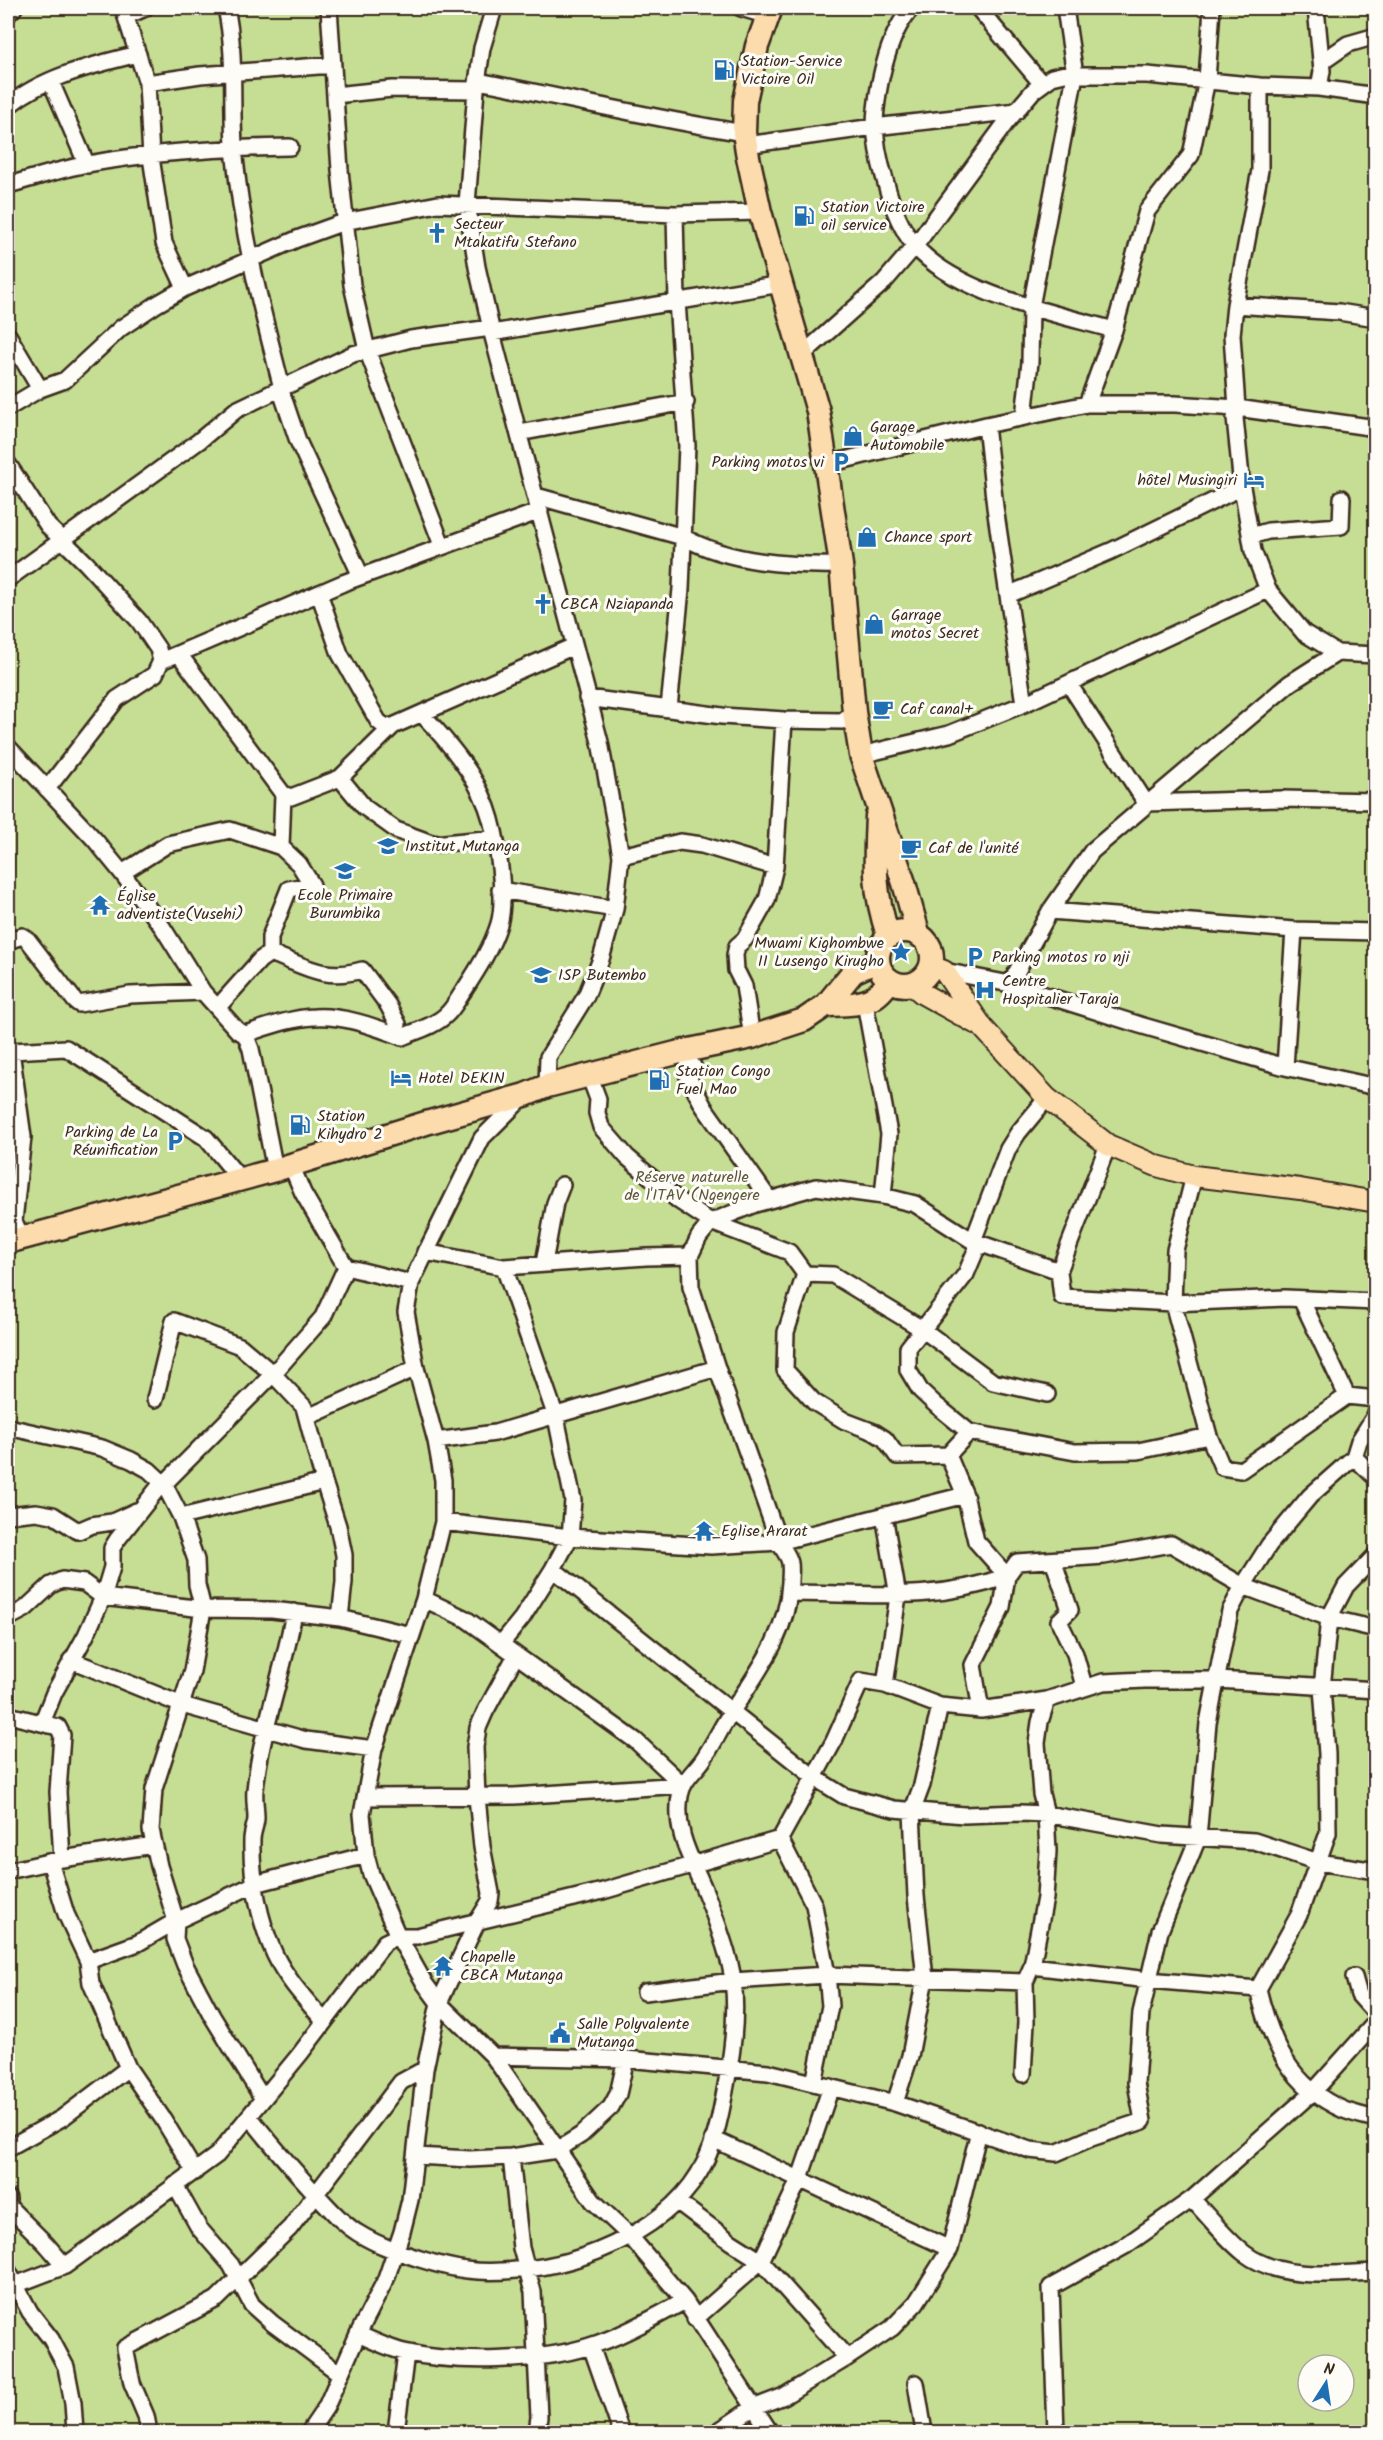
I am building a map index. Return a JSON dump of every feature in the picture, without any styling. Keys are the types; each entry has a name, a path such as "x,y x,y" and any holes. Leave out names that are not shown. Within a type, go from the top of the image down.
{"highway":[{"path":"770,12 751,71 745,101 745,139 760,212 818,411 828,464 841,565 854,712 861,755 878,802 918,933 930,947 938,968 912,985 903,986 890,981 880,971 877,961 877,955 884,939 900,931 918,933"},
{"path":"878,802 874,848 875,876 878,905 888,935"},
{"path":"13,1231 240,1179 525,1095 547,1086 680,1052 752,1037 804,1020 826,1005 854,972 877,961"},
{"path":"826,1005 865,1003 881,993 890,981"}],"main road":[{"path":"938,968 983,1028 1047,1098 1108,1145 1157,1166 1194,1176 1300,1189 1376,1202"},
{"path":"912,985 923,994 983,1028"}],"street":[{"path":"8,14 14,8"},
{"path":"145,8 125,12 147,83 151,157 164,243 185,288"},
{"path":"226,8 233,57 234,147 250,261 281,388 298,441 361,576"},
{"path":"329,8 351,285 368,350 442,545"},
{"path":"494,8 482,48 467,204 477,267 491,330 600,742 621,855 615,909 601,959 586,996 549,1057 547,1086"},
{"path":"741,8 770,12"},
{"path":"912,8 891,45 877,93 874,127 880,165 891,205 915,246 942,269 982,290 1031,307 1114,330"},
{"path":"978,8 1042,84"},
{"path":"1024,417 1030,362 1031,307 1075,75 1065,8"},
{"path":"1087,404 1114,330 1147,211 1191,155 1207,80 1212,8"},
{"path":"1316,8 1322,62 1319,88"},
{"path":"1322,62 1348,44 1376,36"},
{"path":"8,106 81,68 138,54"},
{"path":"147,83 233,72 332,65"},
{"path":"802,355 884,282 915,246 1033,91 1052,77 1069,74 1147,75 1260,86 1319,88 1376,96"},
{"path":"51,82 87,165"},
{"path":"335,95 392,89 477,85 622,109 745,139 1017,111"},
{"path":"1260,86 1260,170 1235,304 1232,335 1237,408 1235,418 1242,487 1253,551 1268,590 1304,633 1337,653 1376,655"},
{"path":"8,185 87,165 234,147 290,147"},
{"path":"8,408 40,389 64,380 121,328 140,314 185,288 297,239 345,222 438,204 675,214 760,212"},
{"path":"669,708 678,623 687,476 686,402 677,301 675,214"},
{"path":"8,579 199,441 236,410 368,350 411,339 491,330 781,284"},
{"path":"1235,304 1339,312 1376,318"},
{"path":"8,335 40,389"},
{"path":"519,433 686,402"},
{"path":"828,464 986,425 1087,404 1175,404 1237,408 1376,428"},
{"path":"986,425 1024,704"},
{"path":"8,464 48,526 86,563 139,621 158,649 161,661 155,674 117,699 47,789"},
{"path":"1008,595 1111,551 1242,487"},
{"path":"1251,537 1268,531 1341,526 1342,498"},
{"path":"161,661 538,503 683,537 705,549 746,558 794,566 841,565"},
{"path":"861,755 949,734 1024,704 1268,590"},
{"path":"319,593 340,654 378,721 385,727 422,714 574,646"},
{"path":"1010,984 1050,911 1092,851 1290,683 1337,653"},
{"path":"179,654 283,794 291,797 340,778 393,726"},
{"path":"1069,684 1146,803"},
{"path":"587,698 722,716 784,720 842,721 854,712"},
{"path":"8,747 122,873 163,928 203,992 238,1031 245,1034 280,1023 314,1017 341,1019 384,1029 402,1037 434,1024 447,1015 480,967 499,924 500,890 495,838 487,806 468,772 445,739 422,714"},
{"path":"752,1037 744,986 736,970 735,955 737,946 745,939 767,900 775,867 784,720"},
{"path":"340,778 364,807 396,830 434,844 495,838"},
{"path":"281,847 283,794"},
{"path":"1146,803 1282,799 1376,801"},
{"path":"122,873 168,844 230,830 281,847 299,864 312,885 289,889 270,937 270,953"},
{"path":"621,855 680,842 702,845 775,867"},
{"path":"500,890 615,909"},
{"path":"1050,911 1294,930 1376,932"},
{"path":"1285,1067 1294,930"},
{"path":"8,941 22,936 28,940 79,1004 130,995 203,992"},
{"path":"218,1007 260,960 270,953"},
{"path":"270,953 320,974 347,975 362,970 388,1005 398,1024 394,1034"},
{"path":"938,968 1010,984 1285,1067 1376,1087"},
{"path":"865,1003 889,1134 883,1196"},
{"path":"245,1034 283,1167 303,1193 346,1267 411,1283"},
{"path":"13,1231 23,1137 9,1049 66,1048 206,1138 240,1179"},
{"path":"680,1052 693,1066 688,1077 704,1107 769,1199"},
{"path":"589,1075 598,1099 597,1113 601,1127 627,1157 679,1201 711,1222 789,1252 805,1274"},
{"path":"525,1095 482,1138 411,1283 406,1312 416,1368 436,1441 443,1480 443,1522 424,1599 374,1749 362,1814 366,1855 371,1874 398,1936 425,1984 439,2003 493,2056 594,2201 629,2235 685,2301 770,2433"},
{"path":"1047,1098 1018,1132 1008,1149 966,1274 908,1348 908,1370 920,1390 969,1432 1075,1452 1138,1451 1209,1436"},
{"path":"1108,1145 1059,1270 1062,1297 1173,1303 1301,1299 1376,1302"},
{"path":"1194,1176 1175,1250 1173,1303 1209,1436 1222,1467 1241,1470 1347,1396 1376,1399"},
{"path":"544,1263 555,1203 562,1185"},
{"path":"250,2117 285,2163 339,2220 357,2233 396,2252 454,2269 476,2273 528,2269 584,2256 653,2223 678,2202 704,2163 713,2139 729,2067 734,2031 733,1982 715,1917 686,1851 679,1826 679,1803 683,1785 701,1762 756,1677 782,1627 789,1593 790,1562 779,1542 717,1368 691,1287 690,1256 699,1237 711,1222 769,1199 816,1187 883,1196 915,1204 976,1242 1059,1270"},
{"path":"425,1252 504,1267 690,1256"},
{"path":"42,1723 54,1693 86,1635 103,1597 112,1567 112,1548 138,1511 158,1488 273,1374 323,1317 346,1267"},
{"path":"501,1644 522,1618 554,1569 570,1537 573,1500 556,1417 504,1267"},
{"path":"805,1274 833,1275 922,1329 993,1382 1047,1394"},
{"path":"805,1274 786,1332 785,1370 814,1402 845,1421 874,1432 885,1439 897,1456 948,1455 969,1432"},
{"path":"1301,1299 1347,1396"},
{"path":"155,1399 174,1321 240,1346 273,1374 304,1407 344,1555 340,1618"},
{"path":"308,1417 416,1368"},
{"path":"436,1441 495,1433 717,1368"},
{"path":"493,2056 626,2059 768,2072 896,2103 1030,2150 1056,2153 1091,2138 1143,2121 1136,2083 1141,2013 1160,1931 1198,1838 1208,1723 1230,1611 1269,1545 1310,1496 1354,1457 1359,1441 1376,1414"},
{"path":"8,1427 102,1448 149,1470 164,1484 181,1517 196,1560 197,1585 203,1609 198,1647 182,1706 154,1789 151,1830 176,1921 175,1939 184,1965 263,2099"},
{"path":"948,1455 965,1495 976,1541 1007,1576"},
{"path":"1354,1457 1376,1478"},
{"path":"181,1517 324,1482"},
{"path":"443,1522 570,1537 711,1546 779,1542 965,1495"},
{"path":"8,1515 36,1512 53,1515 78,1532 92,1525 112,1522 138,1511"},
{"path":"884,1515 898,1596 885,1685"},
{"path":"981,1710 973,1665 1002,1606 1007,1576 1017,1562 1104,1556 1172,1544 1243,1586 1329,1618 1376,1629"},
{"path":"1376,1555 1346,1586 1329,1618 1322,1688 1327,1754 1328,1833 1299,1915 1258,1989 1268,2027 1282,2056 1297,2078 1344,2110 1376,2119"},
{"path":"1053,1560 1070,1610 1059,1621 1076,1654 1084,1686"},
{"path":"554,1569 815,1778 844,1796 872,1805 912,1812 964,1815 1046,1814 1162,1835 1254,1841 1318,1863 1376,1871"},
{"path":"789,1593 898,1596 977,1587 1007,1576"},
{"path":"8,1618 25,1609 51,1585 62,1580 84,1582 103,1597 203,1609 294,1612 340,1618 411,1635"},
{"path":"424,1599 466,1619 516,1654 636,1741 683,1785"},
{"path":"294,1612 254,1792 256,1820 252,1836 255,1884 258,1904 275,1956 324,2021"},
{"path":"309,2433 326,2407 339,2373 396,2252 410,2199 425,2068 439,2003 477,1922 487,1909 491,1893 482,1847 477,1797 475,1747 478,1728 484,1712 516,1654"},
{"path":"71,1660 182,1706 306,1740 374,1749"},
{"path":"11,2283 65,2266 217,2155 250,2117 385,1942 398,1936 417,1936 603,1891 780,1839 815,1778 861,1682 885,1685 940,1706 981,1710 1047,1700 1084,1686 1103,1682 1218,1680 1376,1690"},
{"path":"1023,2074 1025,1982 1032,1966 1045,1898 1048,1851 1037,1743 1040,1722 1047,1700"},
{"path":"896,2103 910,2056 925,1978 916,1896 912,1812 922,1785 940,1706"},
{"path":"8,1715 58,1727 62,1736 56,1860 66,1914 88,1961 91,1983 128,2068 163,2119 195,2172"},
{"path":"365,1797 477,1797 683,1785"},
{"path":"780,1839 814,1905 827,1976 830,2006 814,2083"},
{"path":"8,1871 56,1860 154,1845"},
{"path":"88,1961 138,1943 176,1921 255,1884 366,1855"},
{"path":"1032,1966 1148,1980 1258,1989"},
{"path":"645,1992 733,1982 827,1976 1025,1982"},
{"path":"1354,1977 1359,1995 1376,2014"},
{"path":"1056,2433 1051,2288 1125,2246 1192,2199 1314,2091 1376,2022"},
{"path":"416,2156 470,2159 511,2157 557,2150 581,2135 611,2107 618,2094 626,2059"},
{"path":"8,2148 62,2118 128,2068"},
{"path":"149,2433 146,2416 132,2383 125,2348 217,2299 238,2280 253,2262 269,2250 290,2228 401,2082 425,2068"},
{"path":"695,2319 761,2261 800,2178 831,2087"},
{"path":"717,2433 753,2408 784,2396 848,2358 892,2328 916,2302 950,2249 979,2132"},
{"path":"713,2139 950,2249"},
{"path":"511,2157 521,2248 533,2292 539,2418 537,2433"},
{"path":"175,2185 199,2228 231,2265 252,2305 272,2323 339,2373"},
{"path":"8,2198 8,2206 51,2248 65,2266"},
{"path":"1192,2199 1244,2253 1273,2269 1292,2272 1376,2272"},
{"path":"678,2202 731,2242 761,2261 848,2358"},
{"path":"8,2271 11,2283 66,2367 73,2403 75,2433"},
{"path":"358,2334 406,2353 459,2359 536,2356 591,2346 634,2328 685,2301"},
{"path":"591,2346 621,2433"},
{"path":"396,2433 406,2353"},
{"path":"915,2383 924,2433"}],"green space":[{"name":"Réserve naturelle de l'ITAV (Ngengere","path":"8,8 1375,8 1375,2432 8,2432"}],"place":[{"name":"Station-Service Victoire Oil","path":"724,70"},
{"name":"Station Victoire oil service","path":"804,216"},
{"name":"Secteur Mtakatifu Stefano","path":"437,233"},
{"name":"Garage Automobile","path":"853,436"},
{"name":"Parking motos vi","path":"841,462"},
{"name":"hôtel Musingiri","path":"1254,480"},
{"name":"Chance sport","path":"867,537"},
{"name":"CBCA Nziapanda","path":"543,604"},
{"name":"Garrage motos Secret","path":"874,624"},
{"name":"Caf canal+","path":"883,709"},
{"name":"Institut Mutanga","path":"388,846"},
{"name":"Caf de l'unité","path":"911,848"},
{"name":"Ecole Primaire Burumbika","path":"345,871"},
{"name":"Église adventiste(Vusehi)","path":"100,905"},
{"name":"Mwami Kighombwe II Lusengo Kirugho","path":"901,952"},
{"name":"Parking motos ro nji","path":"975,957"},
{"name":"ISP Butembo","path":"541,975"},
{"name":"Centre Hospitalier Taraja","path":"985,990"},
{"name":"Hotel DEKIN","path":"401,1078"},
{"name":"Station Congo Fuel Mao","path":"659,1080"},
{"name":"Station Kihydro 2","path":"300,1125"},
{"name":"Parking de La Réunification","path":"175,1141"},
{"name":"Eglise Ararat","path":"704,1531"},
{"name":"Chapelle CBCA Mutanga","path":"443,1966"},
{"name":"Salle Polyvalente Mutanga","path":"560,2033"}]}
